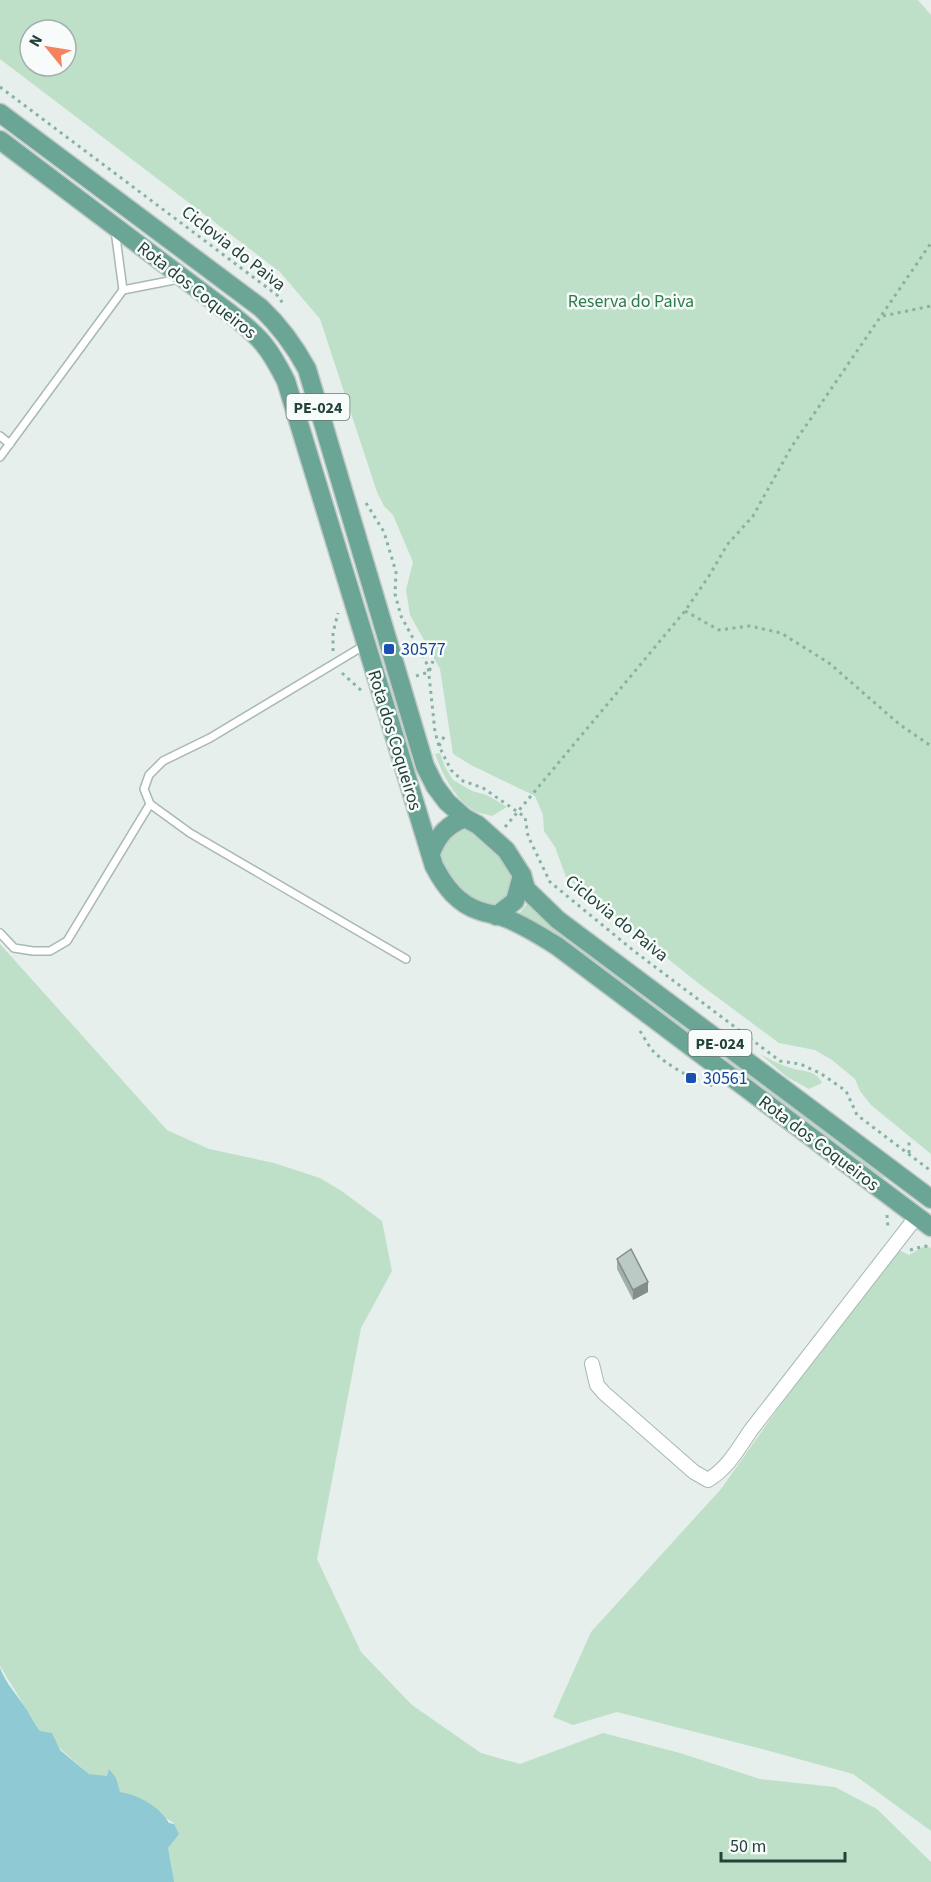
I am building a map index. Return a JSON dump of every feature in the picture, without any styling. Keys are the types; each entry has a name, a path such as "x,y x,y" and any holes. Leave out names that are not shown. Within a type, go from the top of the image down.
{"main road":[{"name":"Rota dos Coqueiros","path":"0,113 261,308 294,345 307,369 425,766 435,786 447,802 506,850 522,875 526,889 558,920 931,1199"},
{"name":"Rota dos Coqueiros","path":"0,140 254,332 272,352 286,381 434,866 444,885 458,900 476,910 505,917 557,946 924,1222"},
{"path":"431,853 437,839 446,828 465,818"},
{"path":"496,916 515,901 522,875"}],"street":[{"path":"592,1364 597,1384 604,1393 694,1472 708,1480 730,1462 751,1430 896,1244 924,1222"}],"lane":[{"path":"0,457 123,290 115,227"},
{"path":"123,290 185,279"},
{"path":"0,436 10,444"},
{"path":"365,645 210,738 163,761 149,775 144,789 150,804 190,833 406,959"},
{"path":"0,933 14,948 33,951 50,951 67,941 150,804"}],"path":[{"name":"Ciclovia do Paiva","path":"0,87 277,296 290,312"},
{"path":"494,840 685,610 727,545 753,516 792,446 931,243"},
{"path":"881,316 931,306"},
{"path":"363,493 366,504 384,532 396,572 395,594 401,616 428,666 435,732 439,746 451,770 463,782 483,788 518,811"},
{"path":"339,604 332,644 335,663 366,697"},
{"path":"685,610 719,630 750,626 781,633 829,663 899,724 931,746"},
{"path":"429,672 433,661"},
{"path":"400,681 429,672"},
{"name":"Ciclovia do Paiva","path":"518,811 525,817 528,836 550,882 634,951 780,1061 800,1064 820,1073 846,1091 857,1115 931,1172"},
{"path":"637,1026 652,1050 664,1060 699,1082 722,1089"},
{"path":"881,1208 887,1214 889,1224 886,1237 906,1251 925,1246 931,1248"}],"green space":[{"name":"Reserva do Paiva","path":"0,0 918,0 931,15 931,1154 871,1105 860,1091 855,1079 832,1060 815,1050 779,1043 698,983 566,877 555,847 544,831 543,815 535,796 453,754 440,669 410,615 406,590 413,562 393,515 384,506 377,492 320,319 280,272 25,78 78,78 78,18 18,18 18,73 0,59"},
{"path":"440,753 453,780 507,807 492,816 475,811 466,805 446,778 435,754"},
{"path":"464,826 487,841 500,854 516,877 514,893 495,907 481,903 460,892 449,881 444,871 441,846 453,830"},
{"path":"530,900 887,1175 881,1179 580,952 538,923 519,914"},
{"path":"0,944 167,1130 209,1149 274,1163 320,1178 382,1221 392,1271 361,1328 317,1559 361,1652 412,1705 481,1753 520,1764 603,1733 680,1753 760,1779 835,1787 877,1809 931,1862 931,1882 168,1882 168,1848 174,1823 89,1774 40,1731 0,1666"},
{"path":"760,1054 784,1066 812,1073 822,1083 809,1089 787,1077"},
{"path":"925,1246 931,1248 931,1831 853,1774 617,1712 573,1725 553,1717 591,1632 721,1489 887,1254 897,1249 909,1255"}],"water":[{"path":"0,1668 40,1731 52,1733 60,1750 89,1774 107,1776 109,1769 116,1778 120,1792 148,1803 169,1823 174,1824 179,1834 168,1848 174,1882 0,1882"}],"building":[{"path":"631,1249 648,1282 633,1290 617,1259"}],"place":[{"name":"30577","path":"389,649"},
{"name":"30561","path":"691,1078"}]}
